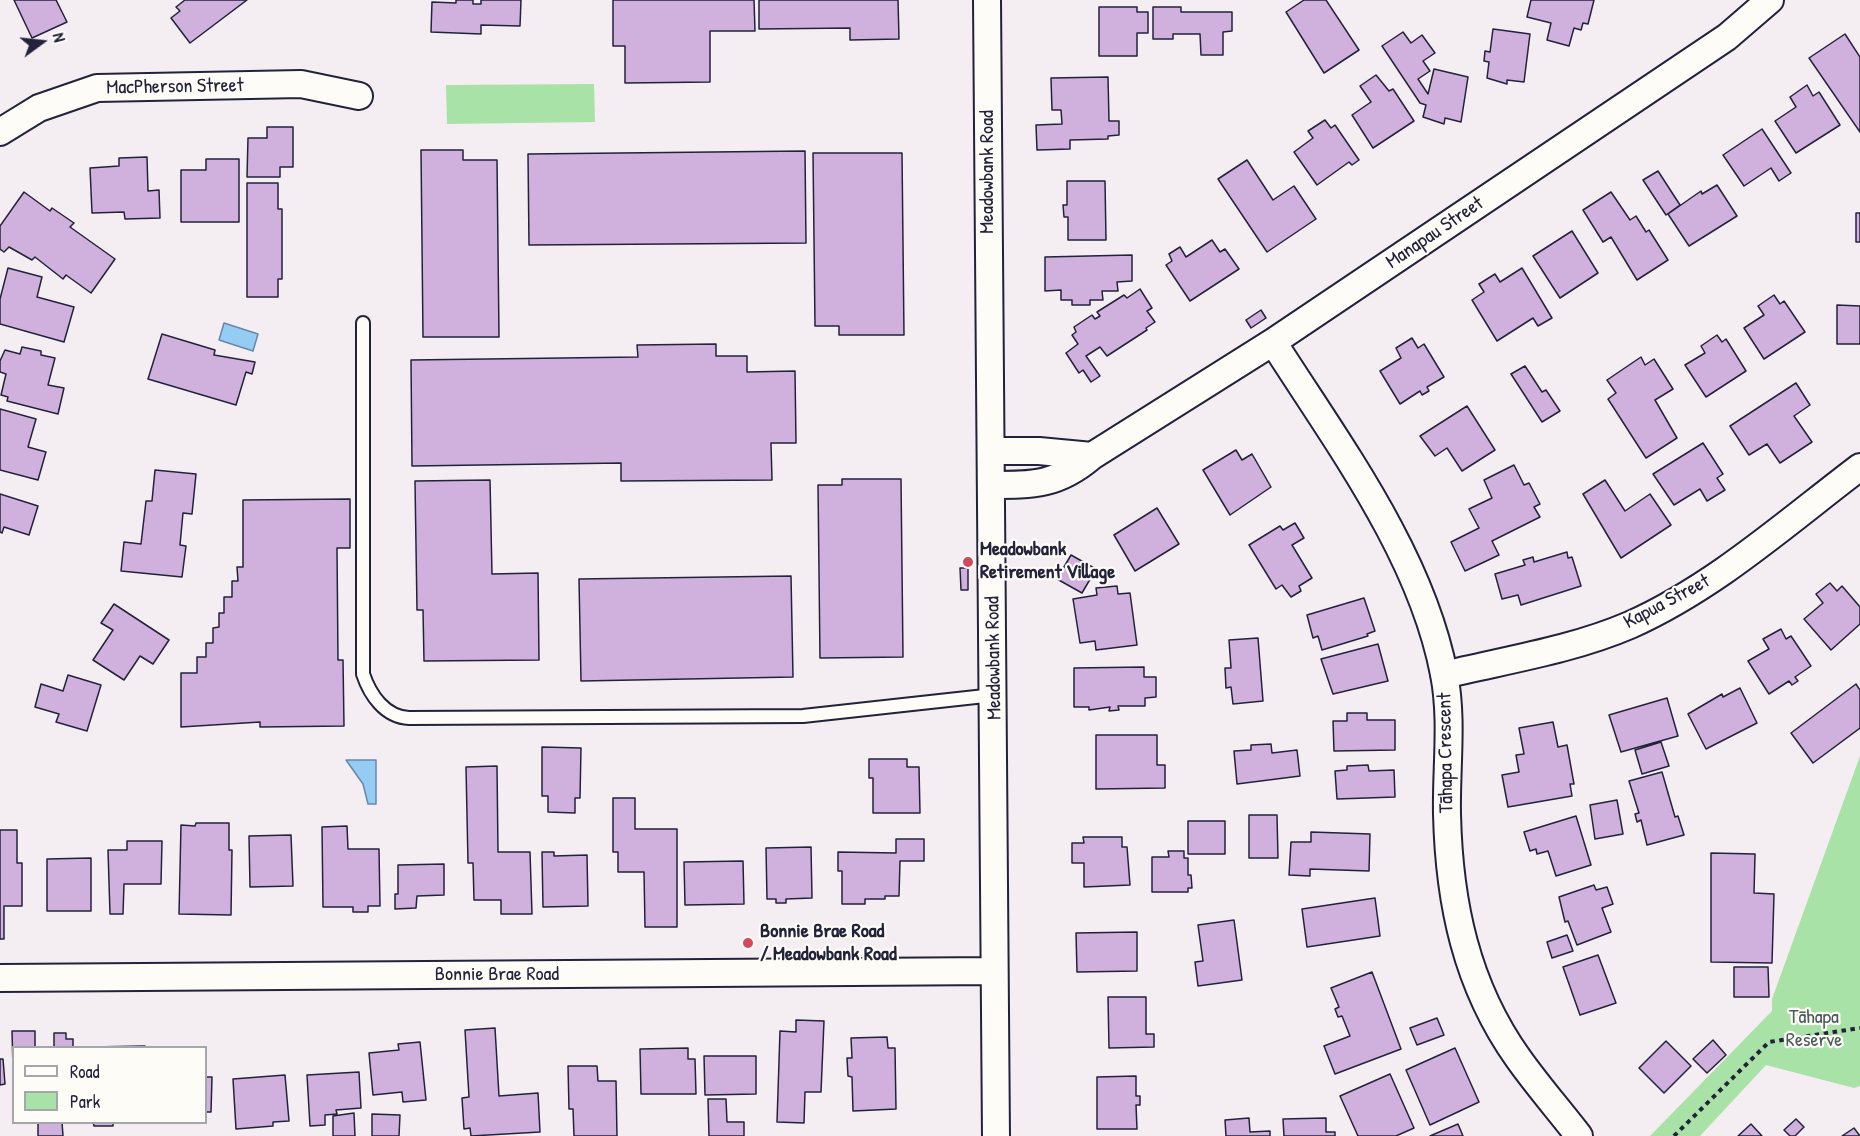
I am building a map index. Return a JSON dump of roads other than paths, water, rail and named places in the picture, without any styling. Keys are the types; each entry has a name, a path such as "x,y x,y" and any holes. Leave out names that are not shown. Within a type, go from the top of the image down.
{"street":[{"name":"Meadowbank Road","path":"987,0 996,1136"},
{"name":"Manapau Street","path":"991,485 1044,483 1077,469 1092,456 1273,342 1727,37 1770,0"},
{"name":"MacPherson Street","path":"0,132 39,108 97,88 301,84 359,96"},
{"name":"Tāhapa Crescent","path":"1273,342 1402,548 1432,628 1444,675 1449,726 1449,852 1455,908 1463,943 1490,1013 1517,1057 1579,1136"},
{"path":"991,451 1039,451 1092,456"},
{"name":"Kapua Street","path":"1444,675 1580,642 1630,625 1699,589 1860,467"},
{"name":"Bonnie Brae Road","path":"0,978 994,972"}],"lane":[{"path":"363,323 363,674 372,697 389,711 409,718 803,716 994,695"}],"water":[{"path":"224,323 258,334 253,351 219,340"},
{"path":"346,760 376,760 376,804 368,804 363,784"}],"place":[{"name":"Meadowbank Retirement Village","path":"968,562"},
{"name":"Bonnie Brae Road / Meadowbank Road","path":"748,943"}],"park label":[{"name":"Tāhapa Reserve","path":"1814,1030"}]}
